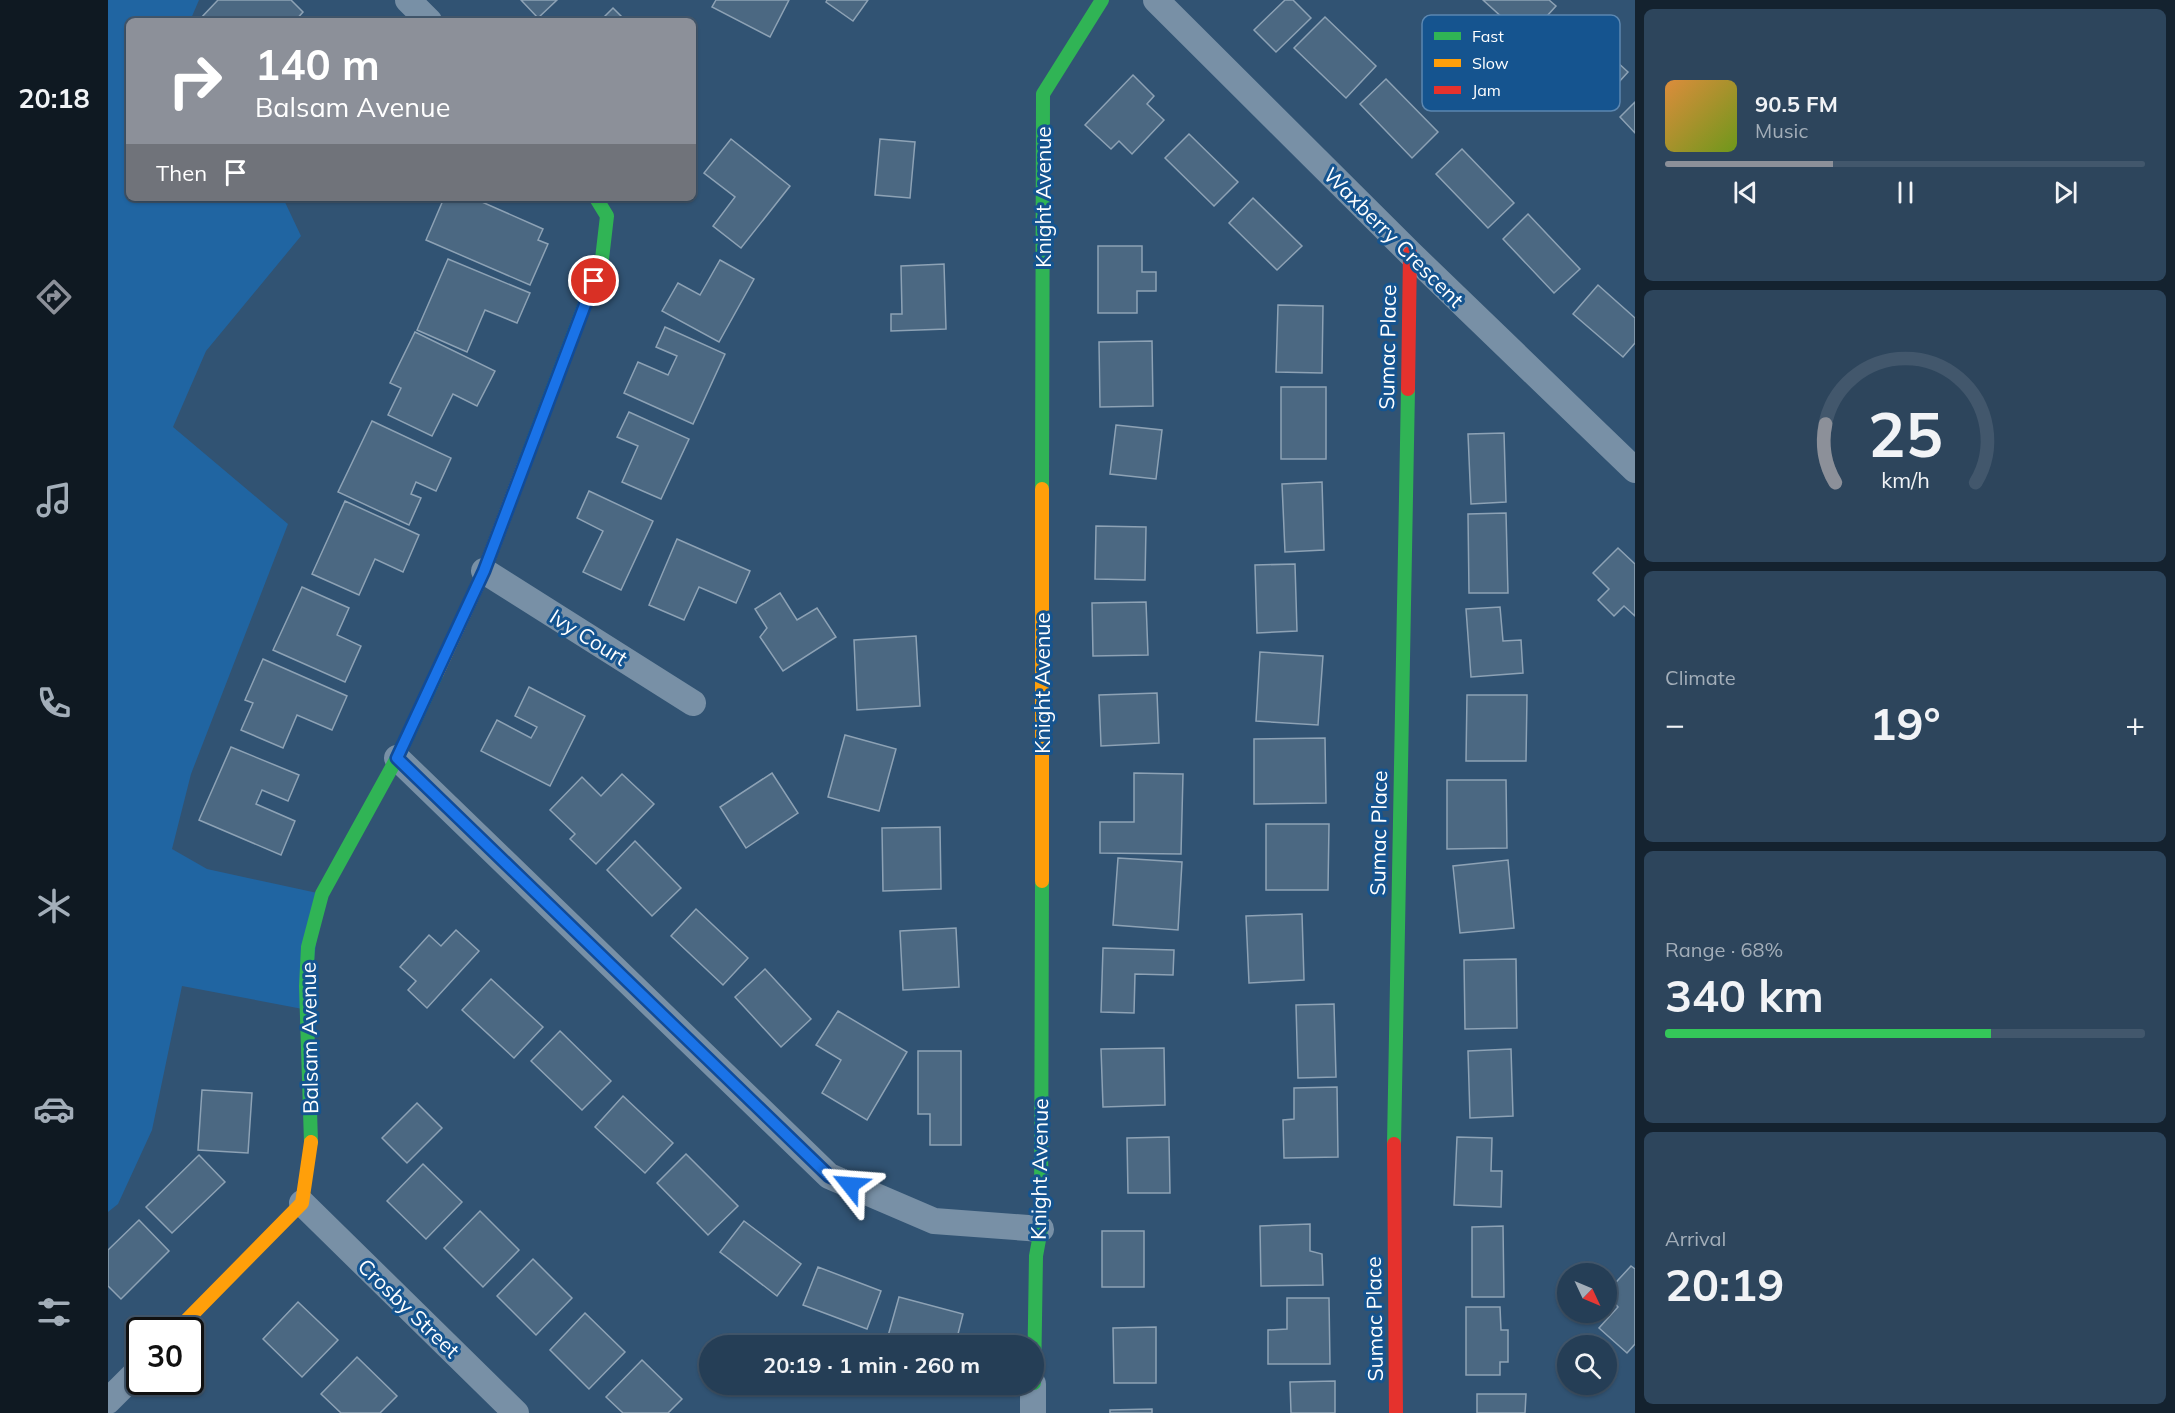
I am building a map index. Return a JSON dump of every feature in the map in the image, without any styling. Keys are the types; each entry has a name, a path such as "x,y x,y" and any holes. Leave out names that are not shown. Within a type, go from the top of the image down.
{"street":[{"path":"408,0 426,18"},
{"name":"Knight Avenue","path":"1035,1335 1036,1256 1041,1229 1043,94 1102,0"},
{"name":"Waxberry Crescent","path":"1156,0 1410,253 1635,470"},
{"name":"Balsam Avenue","path":"302,1203 312,1140 306,986 308,947 322,894 397,758 484,571 602,259 607,216 598,201"},
{"name":"Sumac Place","path":"1396,1413 1393,1203 1410,253"},
{"name":"Ivy Court","path":"484,571 693,703"},
{"path":"397,758 829,1176 934,1221 1041,1229"},
{"path":"190,1317 302,1203"},
{"name":"Crosby Street","path":"302,1203 516,1413"},
{"path":"108,1401 126,1383"},
{"name":"Knight Avenue","path":"1033,1413 1034,1395"}],"shaded area":[{"path":"108,0 199,0 191,18 126,18 126,201 284,201 301,236 206,351 173,427 288,524 191,774 172,849 207,869 322,894 308,1010 182,986 152,1130 118,1204 108,1212"}],"building":[{"path":"218,0 291,0 303,12 298,18 201,18"},
{"path":"521,0 557,0 538,18"},
{"path":"716,0 789,0 770,37 712,7"},
{"path":"827,0 868,0 853,21 826,2"},
{"path":"1285,0 1293,0 1311,18 1276,52 1254,30"},
{"path":"1483,0 1549,0 1556,6 1548,15 1500,15"},
{"path":"613,8 623,18 603,18"},
{"path":"1325,17 1376,66 1346,98 1294,48"},
{"path":"1620,65 1628,72 1620,81"},
{"path":"1133,75 1154,96 1147,104 1164,120 1132,154 1119,141 1111,149 1085,125"},
{"path":"1386,79 1438,132 1412,158 1360,104"},
{"path":"1635,102 1635,133 1620,117"},
{"path":"1189,134 1238,182 1214,206 1165,158"},
{"path":"731,139 790,186 741,248 713,226 735,197 704,173"},
{"path":"880,139 915,142 910,198 875,195"},
{"path":"1462,149 1514,203 1488,228 1436,174"},
{"path":"1253,198 1302,246 1277,270 1229,223"},
{"path":"443,201 480,201 543,229 538,240 548,244 530,285 426,240"},
{"path":"1528,214 1580,269 1554,293 1503,239"},
{"path":"1098,246 1142,246 1142,272 1156,272 1156,291 1137,291 1137,313 1098,313"},
{"path":"448,259 530,293 517,323 485,310 467,352 417,330"},
{"path":"720,260 754,279 719,342 662,311 678,283 700,295"},
{"path":"944,264 946,329 891,331 891,314 902,314 901,266"},
{"path":"1598,285 1635,318 1635,343 1623,357 1573,314"},
{"path":"1278,305 1323,306 1322,373 1276,372"},
{"path":"665,327 725,354 693,424 624,393 638,362 668,375 677,356 656,347"},
{"path":"415,332 495,371 477,406 453,394 432,436 388,415 401,388 390,383"},
{"path":"1152,341 1153,406 1100,407 1099,342"},
{"path":"1281,387 1326,387 1326,459 1281,459"},
{"path":"629,412 689,439 661,499 622,482 638,446 617,437"},
{"path":"372,421 451,458 436,491 416,482 411,494 421,498 409,525 338,492"},
{"path":"1116,425 1162,430 1156,479 1110,474"},
{"path":"1504,433 1506,502 1471,504 1468,434"},
{"path":"1322,482 1324,550 1285,552 1282,484"},
{"path":"589,491 653,521 621,590 583,572 603,531 577,518"},
{"path":"345,501 419,535 403,572 375,559 359,595 312,574"},
{"path":"1506,513 1508,593 1469,593 1468,514"},
{"path":"1096,526 1146,527 1145,580 1095,579"},
{"path":"677,539 750,571 736,603 699,587 684,620 649,605"},
{"path":"1618,548 1635,564 1635,616 1624,606 1614,616 1598,600 1609,589 1593,573"},
{"path":"1295,564 1297,631 1257,633 1255,565"},
{"path":"302,587 349,608 337,635 361,646 345,682 273,650"},
{"path":"780,593 797,620 817,608 836,637 783,671 760,637 767,628 755,609"},
{"path":"1146,602 1148,655 1093,656 1092,603"},
{"path":"1500,607 1503,641 1521,640 1523,673 1471,677 1466,609"},
{"path":"916,636 920,706 857,710 854,640"},
{"path":"1260,652 1323,656 1318,725 1256,721"},
{"path":"263,659 347,696 332,730 297,715 283,748 241,730 253,703 245,700"},
{"path":"529,687 585,716 550,786 481,751 497,720 531,738 537,727 515,716"},
{"path":"1157,693 1159,743 1101,746 1099,695"},
{"path":"1467,695 1527,695 1526,761 1466,761"},
{"path":"845,735 896,749 879,811 828,797"},
{"path":"1325,738 1326,803 1254,804 1254,739"},
{"path":"231,747 299,775 288,801 262,790 256,804 295,821 281,855 199,820"},
{"path":"772,773 798,813 746,848 720,807"},
{"path":"1134,773 1183,774 1181,854 1100,853 1100,822 1134,822"},
{"path":"622,774 654,804 596,864 570,839 575,834 550,810 582,777 601,796"},
{"path":"1447,780 1506,780 1507,848 1447,849"},
{"path":"1266,824 1329,824 1328,890 1266,890"},
{"path":"940,827 941,889 883,891 882,828"},
{"path":"635,841 681,888 652,916 607,870"},
{"path":"1118,858 1182,862 1178,930 1113,925"},
{"path":"1508,860 1514,928 1460,933 1453,866"},
{"path":"696,909 748,958 723,985 671,936"},
{"path":"1302,914 1304,980 1249,983 1246,916"},
{"path":"956,928 959,987 903,990 900,931"},
{"path":"456,930 479,951 427,1008 408,990 416,981 400,967 429,935 441,946"},
{"path":"1103,948 1174,950 1173,975 1135,974 1134,1013 1101,1012"},
{"path":"1516,959 1517,1028 1465,1029 1464,960"},
{"path":"765,969 811,1019 781,1047 735,997"},
{"path":"491,979 543,1027 514,1058 462,1010"},
{"path":"1334,1004 1336,1077 1298,1078 1296,1005"},
{"path":"838,1011 907,1052 867,1120 822,1093 841,1060 816,1045"},
{"path":"560,1031 611,1081 582,1110 531,1061"},
{"path":"1164,1048 1165,1105 1103,1107 1101,1049"},
{"path":"1511,1049 1513,1116 1470,1118 1468,1051"},
{"path":"918,1051 961,1051 961,1145 930,1145 930,1114 918,1114"},
{"path":"1337,1087 1338,1157 1284,1158 1283,1120 1294,1119 1294,1088"},
{"path":"202,1090 252,1093 248,1153 198,1150"},
{"path":"623,1096 673,1143 645,1173 595,1127"},
{"path":"417,1103 442,1128 407,1163 382,1138"},
{"path":"1169,1137 1170,1193 1128,1193 1127,1138"},
{"path":"1457,1137 1492,1138 1491,1171 1502,1171 1501,1207 1454,1205"},
{"path":"686,1154 738,1206 708,1235 657,1183"},
{"path":"199,1155 225,1182 172,1233 146,1207"},
{"path":"423,1164 462,1202 426,1239 387,1201"},
{"path":"480,1211 519,1250 483,1287 444,1248"},
{"path":"139,1220 169,1251 121,1299 108,1286 108,1250"},
{"path":"744,1221 801,1264 777,1296 720,1252"},
{"path":"1310,1224 1310,1251 1322,1254 1323,1285 1261,1286 1260,1226"},
{"path":"1503,1226 1504,1297 1472,1297 1472,1227"},
{"path":"1102,1231 1144,1231 1144,1287 1102,1287"},
{"path":"533,1259 572,1298 536,1335 497,1296"},
{"path":"1631,1266 1635,1269 1635,1344 1627,1353 1617,1344 1617,1335 1607,1335 1599,1328 1604,1323 1617,1323 1617,1281"},
{"path":"818,1267 881,1291 867,1329 803,1305"},
{"path":"899,1297 963,1314 958,1335 888,1335"},
{"path":"1287,1298 1329,1298 1330,1364 1268,1364 1268,1330 1287,1329"},
{"path":"298,1302 338,1340 302,1377 263,1339"},
{"path":"1466,1307 1500,1307 1501,1330 1508,1330 1508,1362 1500,1362 1500,1375 1466,1375"},
{"path":"585,1313 625,1352 589,1389 550,1350"},
{"path":"1156,1327 1156,1383 1114,1383 1113,1328"},
{"path":"357,1357 397,1396 380,1413 341,1413 321,1394"},
{"path":"642,1360 682,1399 668,1413 623,1413 606,1397"},
{"path":"1335,1381 1335,1413 1291,1413 1290,1382"},
{"path":"1477,1394 1526,1394 1525,1413 1477,1413"},
{"path":"1152,1409 1152,1413 1110,1413 1110,1410"}],"traffic: fast":[{"path":"1042,489 1043,94 1102,0"},
{"path":"524,465 602,259 607,216 598,201"},
{"path":"1394,1144 1408,389"},
{"path":"311,1142 306,986 308,947 322,894 397,758 437,673"},
{"path":"1035,1335 1036,1256 1041,1229 1042,881"}],"traffic: slow":[{"path":"437,673 484,571 524,465"},
{"path":"1042,489 1042,881"},
{"path":"190,1317 302,1203 311,1142"}],"traffic: jam":[{"path":"1408,389 1410,253"},
{"path":"1394,1144 1396,1413"}],"route":[{"path":"594,281 484,571 397,758 829,1176 850,1185"}]}
